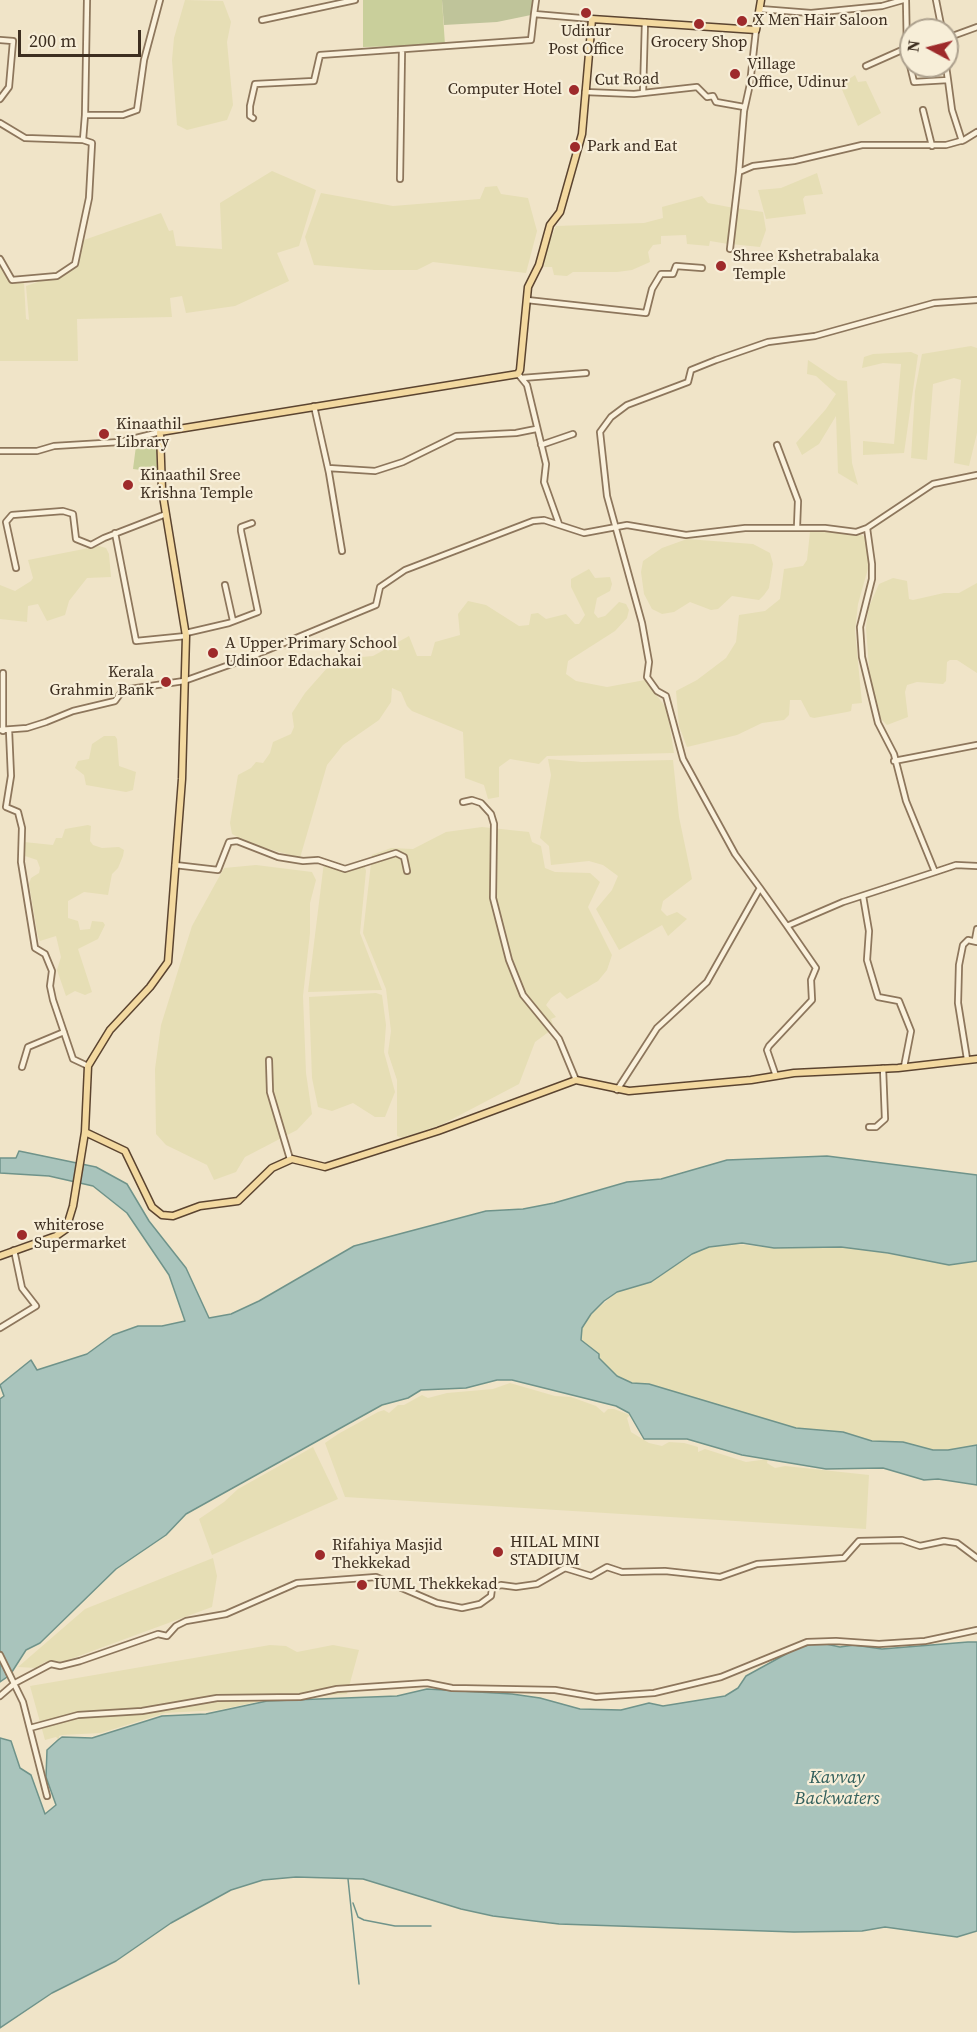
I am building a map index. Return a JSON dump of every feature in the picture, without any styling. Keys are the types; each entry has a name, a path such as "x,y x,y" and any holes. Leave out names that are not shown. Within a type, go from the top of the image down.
{"main road":[{"path":"0,1256 62,1233 68,1224 85,1132 88,1065 110,1029 150,987 168,962 182,779 186,635 162,490 160,432 314,406 520,376 528,286 539,265 550,225 560,212 582,134 592,19 756,30 761,0"},
{"path":"85,1132 125,1151 152,1207 168,1217 200,1206 238,1201 272,1168 290,1160 299,1159 325,1167 438,1131 576,1080 617,1090 714,1084 836,1069 904,1067 977,1059"}],"street":[{"path":"83,140 87,0"},
{"path":"85,115 123,115 136,110 144,60 160,0"},
{"path":"262,20 355,0"},
{"path":"253,118 250,116 250,106 255,84 312,82 316,78 320,55 531,40 536,0"},
{"path":"759,9 811,13 882,6 904,0 906,18"},
{"path":"936,0 940,18"},
{"path":"534,14 592,19"},
{"path":"642,93 645,22"},
{"path":"959,34 977,27"},
{"path":"729,249 739,172 744,107 750,84 756,30"},
{"path":"0,40 13,41 9,87 0,99"},
{"path":"400,179 402,50"},
{"path":"866,66 899,51"},
{"path":"913,78 914,82 948,80 952,110 962,141"},
{"name":"Cut Road","path":"585,92 642,93 697,87 707,97 713,96 716,102 744,107"},
{"path":"923,110 932,146"},
{"path":"0,124 26,138 83,140 92,143 89,198 75,264 57,276 12,280 0,259"},
{"path":"739,172 753,166 794,161 862,145 932,146 962,141 977,132"},
{"path":"527,300 646,313 652,289 661,274 673,274 675,266 702,268"},
{"path":"776,1076 767,1050 812,1000 811,980 816,968 735,854 683,759 666,696 657,691 647,677 648,662 642,623 607,496 600,432 611,417 627,405 688,382 691,370 768,342 815,336 934,303 977,300"},
{"path":"520,376 586,373"},
{"path":"520,376 527,385 547,469 544,482 559,524"},
{"path":"314,406 328,468 342,551"},
{"path":"328,468 375,471 403,462 456,436 516,433 536,429"},
{"path":"0,451 120,442 160,432"},
{"path":"541,446 573,434"},
{"path":"777,446 798,501 797,527"},
{"path":"4,730 46,722 87,707 105,705 115,701 123,690 184,681 243,660 376,605 378,592 386,582 424,561 533,521 559,524 584,533 615,527 636,526 686,534 745,528 797,527 856,532 867,528 933,484 977,475"},
{"path":"16,568 6,522 12,515 63,512 73,514 76,539 91,545 115,533 166,514"},
{"path":"115,533 136,641 186,635 258,612 241,531 241,526 252,523"},
{"path":"867,528 873,564 872,579 861,615 862,657 878,723 894,754 906,801 935,872"},
{"path":"225,585 233,621"},
{"path":"3,673 4,730 11,776 6,807 19,815 22,828 21,862 35,948 45,954 52,971 50,986 74,1059 88,1065"},
{"path":"894,761 977,745"},
{"path":"463,802 472,800 481,803 491,814 494,824 493,898 509,960 523,995 560,1039 576,1080"},
{"path":"175,866 218,870 229,842 237,841 278,857 303,861 318,860 345,868 396,853 404,857 407,871"},
{"path":"787,926 863,896 956,865 977,866"},
{"path":"617,1090 657,1028 707,982 760,888"},
{"path":"863,896 870,942 867,960 878,997 899,1001 911,1031 904,1067"},
{"path":"967,1059 958,1003 958,964 963,945 968,940 976,941 977,929"},
{"path":"22,1067 28,1047 64,1032"},
{"path":"269,1060 272,1103 290,1160"},
{"path":"870,1127 876,1128 885,1119 883,1068"},
{"path":"0,1328 36,1306 22,1288 14,1250"},
{"path":"0,1696 15,1683 51,1664 60,1666 80,1661 158,1634 167,1636 176,1626 186,1621 226,1614 297,1583 376,1577 437,1603 462,1608 480,1604 491,1596 492,1588 501,1585 516,1587 537,1584 565,1568 591,1576 607,1567 622,1572 665,1571 720,1577 757,1564 844,1558 859,1542 902,1540 920,1546 944,1541 957,1543 977,1558"},
{"path":"30,1728 78,1715 142,1711 217,1698 287,1698 337,1689 427,1683 452,1688 548,1690 585,1697 654,1693 721,1677 807,1642 836,1641 879,1644 926,1641 977,1630"},
{"path":"0,1655 13,1677 30,1728 47,1796"}],"shaded area":[{"path":"185,0 223,1 231,22 227,42 233,105 227,120 187,130 177,125 172,60 174,38"},
{"path":"855,75 858,82 866,81 881,113 858,126 840,85"},
{"path":"272,171 316,190 299,246 277,253 289,281 235,306 186,313 182,296 170,298 172,317 77,319 78,361 0,361 0,257 12,280 24,282 26,319 29,320 26,286 72,270 84,240 161,213 169,231 173,230 176,246 222,249 220,203"},
{"path":"817,173 823,194 805,196 803,199 806,214 766,219 758,190 781,188"},
{"path":"497,186 501,194 528,198 537,231 526,273 433,262 417,270 374,270 314,265 305,237 321,193 393,206 480,199 485,187"},
{"path":"702,196 708,203 734,208 728,244 710,241 709,246 687,244 686,235 661,236 661,244 653,245 648,252 650,262 632,270 573,272 567,276 554,275 552,267 544,267 546,250 556,226 644,223 663,218 662,207"},
{"path":"735,208 763,212 766,230 760,247 731,244"},
{"path":"971,346 977,348 977,433 969,466 954,463 961,380 954,378 933,384 927,460 911,458 915,391 922,354"},
{"path":"911,352 918,355 904,453 863,455 863,441 894,444 901,364 883,363 862,368 864,357 873,354"},
{"path":"808,360 838,380 847,381 852,463 858,485 838,473 836,416 819,444 802,455 796,443 836,394 816,376 807,374"},
{"path":"825,530 862,535 868,540 869,565 858,604 855,631 862,703 852,704 851,711 814,718 810,717 801,700 790,700 789,715 784,720 762,723 737,735 687,747 679,726 676,691 697,680 726,658 736,642 739,615 765,611 780,599 784,569 803,566 807,560 810,532"},
{"path":"687,539 753,544 770,553 773,564 769,588 759,600 732,596 718,609 711,610 690,602 674,612 662,614 652,609 644,594 641,572 643,561 662,548"},
{"path":"99,546 106,548 109,554 111,577 87,578 69,601 65,615 47,621 38,604 28,606 27,622 0,619 0,585 15,591 31,581 33,578 28,560"},
{"path":"589,569 595,578 610,577 612,584 610,591 597,598 594,613 598,618 605,616 619,602 626,604 629,610 627,618 615,631 568,661 566,674 576,681 607,687 645,680 667,709 674,753 547,756 539,764 510,759 499,767 499,797 488,799 484,785 465,778 463,732 412,711 407,706 401,692 392,688 391,702 379,720 343,745 327,765 300,858 249,843 232,834 230,823 238,775 251,768 256,762 263,763 270,753 273,742 291,734 294,727 292,713 305,693 328,667 349,658 373,656 409,636 417,656 431,656 435,642 460,635 458,614 468,601 486,605 519,626 529,625 531,614 538,613 546,619 566,614 575,624 579,624 585,615 571,587 571,579"},
{"path":"893,578 907,581 909,599 913,600 944,593 959,593 977,583 977,673 957,660 950,660 947,662 946,681 943,684 917,682 907,685 905,692 908,717 887,725 880,718 870,680 866,628 868,609 879,584"},
{"path":"104,736 115,736 117,739 119,766 136,772 133,790 126,792 86,785 84,775 75,768 78,761 89,759 92,744"},
{"path":"548,759 582,762 673,760 679,817 692,879 663,901 661,910 667,916 677,912 687,919 668,936 662,925 619,950 596,909 612,890 618,876 603,865 589,861 551,865 549,846 540,838 551,775"},
{"path":"91,826 90,841 93,845 102,848 119,847 124,850 118,868 112,874 108,895 84,892 68,901 68,918 78,921 80,930 90,929 92,921 103,922 105,925 98,939 78,949 92,992 85,995 75,991 66,996 57,970 61,957 56,936 40,941 38,937 29,884 31,878 39,873 40,868 37,860 25,856 24,842 53,845 56,838 62,838 65,829"},
{"path":"482,827 529,832 532,842 541,846 545,868 555,872 590,873 600,882 588,907 612,955 607,970 598,981 567,999 560,992 551,998 546,1005 556,1017 551,1019 554,1028 535,1042 519,1084 441,1125 402,1138 397,1136 397,1080 388,1053 391,1031 386,989 363,933 372,855 391,848 413,849 446,832"},
{"path":"324,862 343,867 364,864 366,871 360,933 382,990 308,992"},
{"path":"256,865 312,872 316,880 310,903 310,933 303,996 306,1073 312,1114 297,1130 245,1157 236,1172 214,1180 207,1165 166,1145 156,1134 155,1069 161,1025 192,926 224,868"},
{"path":"376,993 382,995 386,1025 384,1052 395,1092 385,1117 375,1117 353,1103 332,1111 318,1107 312,1078 309,997"},
{"path":"725,1243 774,1248 857,1248 949,1265 977,1261 977,1445 933,1450 903,1442 872,1441 843,1432 796,1428 649,1384 632,1383 617,1376 581,1340 582,1328 591,1314 617,1292 651,1282 692,1254"},
{"path":"510,1383 555,1396 571,1397 596,1406 604,1413 608,1409 614,1409 630,1415 627,1418 631,1432 649,1443 662,1446 669,1442 684,1443 698,1447 698,1452 705,1449 746,1462 768,1459 767,1463 775,1468 785,1466 869,1475 866,1529 345,1497 325,1443 338,1434 378,1412 384,1410 389,1413 398,1405 404,1405 422,1395 428,1398 447,1393 493,1389"},
{"path":"313,1447 338,1499 212,1555 199,1519 238,1489"},
{"path":"213,1558 217,1576 212,1607 65,1661 45,1662 36,1668 18,1667 85,1609"},
{"path":"270,1645 286,1646 297,1652 333,1645 359,1650 347,1694 270,1699 219,1710 165,1713 101,1733 62,1735 59,1736 60,1741 56,1737 45,1740 30,1686"}],"green space":[{"path":"363,0 442,0 445,45 363,47"},
{"path":"442,0 534,0 531,15 497,22 444,25"},
{"path":"156,444 157,472 133,469 136,446"}],"water":[{"path":"19,1151 96,1167 127,1184 149,1221 186,1268 209,1318 231,1314 259,1301 354,1246 486,1211 523,1209 554,1203 627,1182 661,1179 727,1160 827,1156 977,1175 977,1261 949,1265 888,1253 841,1247 774,1248 742,1243 709,1247 692,1254 651,1282 617,1292 604,1301 591,1314 582,1328 581,1340 599,1354 599,1358 617,1376 632,1383 649,1384 796,1428 843,1432 872,1441 903,1442 933,1450 977,1445 977,1485 938,1479 924,1480 883,1468 826,1469 742,1455 687,1439 644,1439 629,1413 616,1406 512,1380 497,1380 466,1388 421,1390 408,1398 382,1405 186,1514 166,1535 116,1569 40,1643 26,1650 10,1675 0,1682 0,1399 4,1396 0,1385 31,1360 37,1370 87,1354 113,1335 138,1326 162,1326 185,1321 169,1275 127,1213 93,1186 49,1176 0,1173 0,1158 16,1158"},
{"name":"Kavvay Backwaters","path":"977,1642 977,1931 957,1937 885,1927 862,1931 794,1932 559,1924 493,1916 461,1909 363,1879 296,1877 263,1880 231,1890 171,1923 116,1961 52,1993 0,2028 0,1738 11,1741 20,1768 31,1775 45,1814 56,1805 46,1777 47,1750 58,1740 62,1737 92,1738 162,1716 206,1714 267,1701 397,1696 427,1689 512,1694 540,1698 580,1709 621,1710 649,1703 663,1706 725,1696 738,1688 746,1676 797,1648 812,1644 840,1647 854,1645 882,1649"}],"waterway":[{"path":"348,1879 359,1984"},
{"path":"353,1903 358,1917 364,1920 395,1926 431,1926"}],"place":[{"name":"Udinur Post Office","path":"586,13"},
{"name":"X Men Hair Saloon","path":"742,21"},
{"name":"Grocery Shop","path":"699,24"},
{"name":"Village Office, Udinur","path":"735,74"},
{"name":"Computer Hotel","path":"574,90"},
{"name":"Park and Eat","path":"575,147"},
{"name":"Shree Kshetrabalaka Temple","path":"721,266"},
{"name":"Kinaathil Library","path":"104,434"},
{"name":"Kinaathil Sree Krishna Temple","path":"128,485"},
{"name":"A Upper Primary School Udinoor Edachakai","path":"213,653"},
{"name":"Kerala Grahmin Bank","path":"166,682"},
{"name":"whiterose Supermarket","path":"22,1235"},
{"name":"HILAL MINI STADIUM","path":"498,1552"},
{"name":"Rifahiya Masjid Thekkekad","path":"320,1555"},
{"name":"IUML Thekkekad","path":"362,1585"}]}
